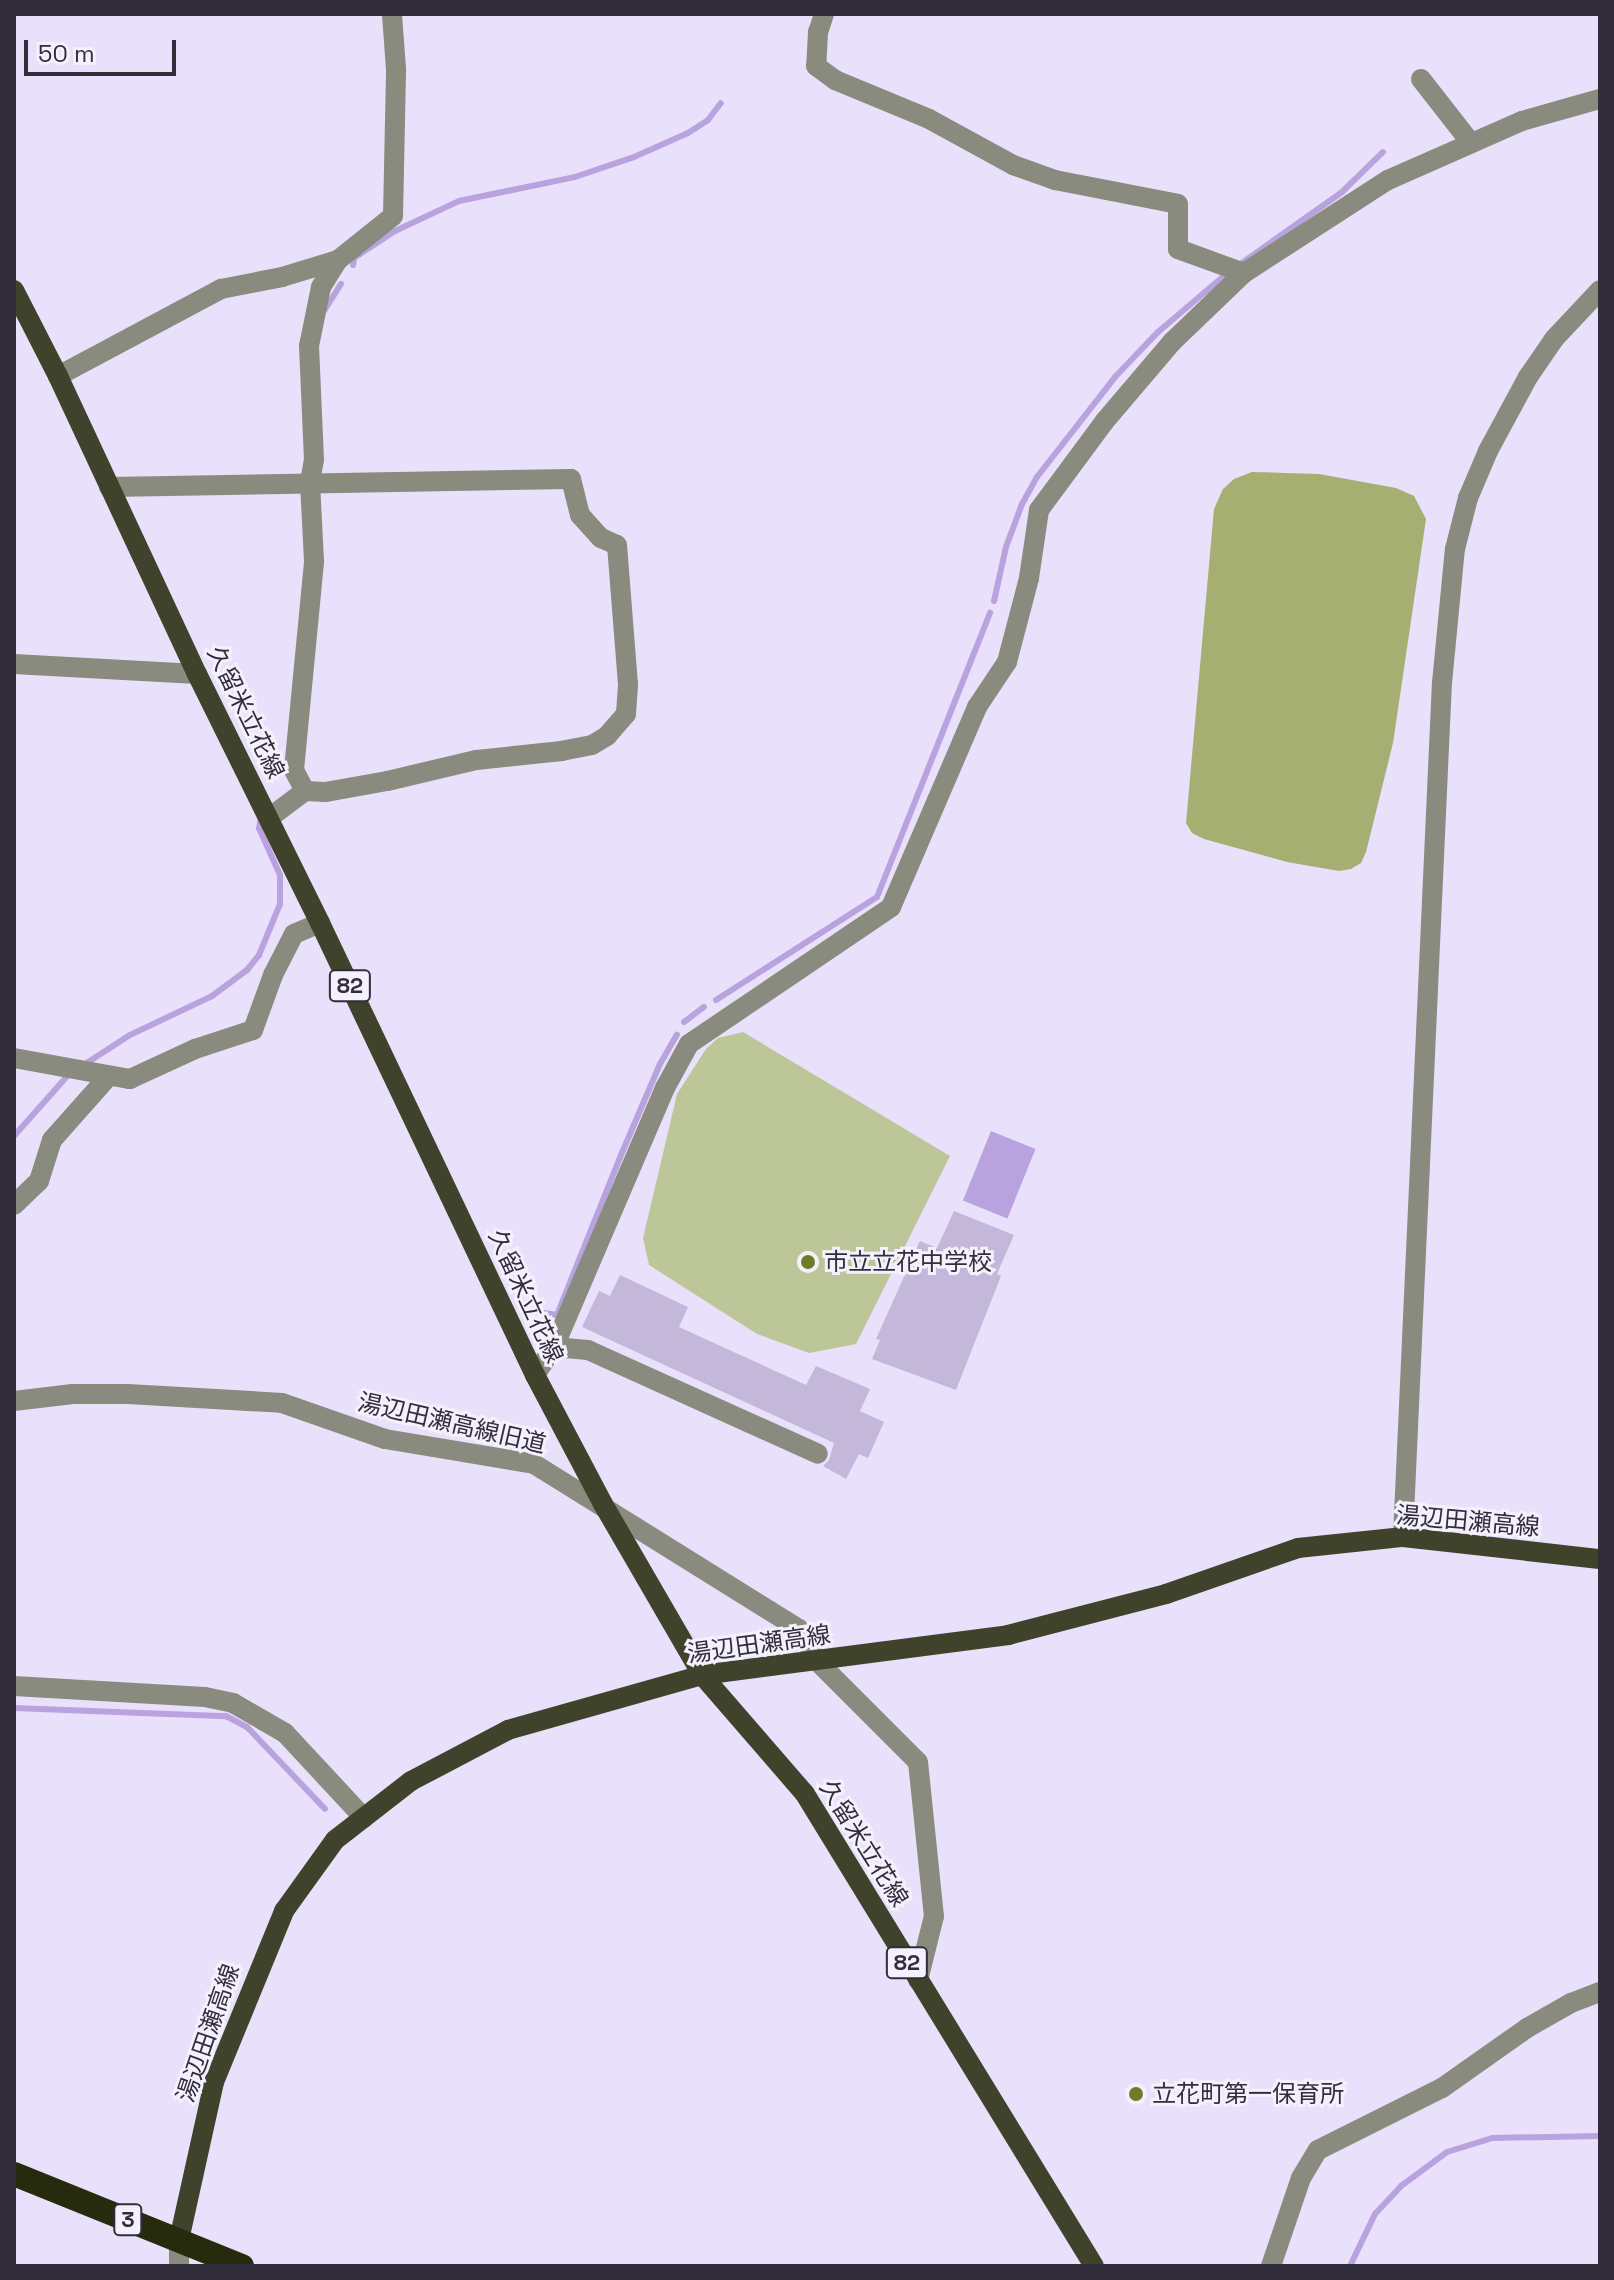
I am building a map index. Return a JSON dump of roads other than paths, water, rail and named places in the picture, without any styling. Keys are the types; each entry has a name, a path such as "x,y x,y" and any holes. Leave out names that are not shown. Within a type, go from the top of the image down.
{"highway":[{"name":"3","path":"14,2174 242,2266"}],"main road":[{"name":"久留米立花線","path":"14,290 58,376 197,674 320,923 535,1375 603,1504 702,1675 805,1794 1094,2266"},
{"name":"湯辺田瀬高線","path":"179,2240 214,2082 243,2002 284,1911 335,1840 411,1781 508,1730 702,1675 1008,1635 1166,1594 1298,1548 1403,1537 1600,1559"}],"street":[{"path":"305,791 294,770 314,561 310,482 314,460 310,328 321,287 338,260 393,216 396,69 392,14"},
{"path":"824,14 818,32 816,66 835,80 929,119 1013,165 1055,180 1178,204 1178,249 1244,273"},
{"path":"1421,79 1471,143"},
{"path":"535,1375 554,1347 665,1088 689,1044 891,907 977,707 1007,662 1029,578 1039,510 1104,422 1172,342 1244,273 1388,180 1522,121 1600,99"},
{"path":"58,376 221,289 282,277 338,260"},
{"path":"1403,1537 1442,683 1455,549 1468,498 1488,451 1528,377 1554,339 1600,290"},
{"path":"109,487 571,479 580,515 601,538 617,545 628,685 626,714 607,736 592,745 562,751 476,760 387,781 325,792 305,791 269,818"},
{"path":"14,664 197,674"},
{"path":"14,1058 107,1078 130,1079 195,1049 253,1030 273,975 294,934 320,923"},
{"path":"14,1205 39,1181 52,1140 107,1078"},
{"path":"554,1347 588,1350 818,1454"},
{"name":"湯辺田瀬高線旧道","path":"14,1401 73,1394 141,1394 282,1403 385,1439 534,1464 603,1504 799,1629 818,1662 918,1762 934,1916 918,1980"},
{"path":"14,1686 205,1697 233,1703 285,1733 364,1818"},
{"path":"1271,2266 1301,2178 1318,2150 1442,2088 1518,2033 1571,2003 1600,1992"},
{"path":"179,2240 179,2266"}],"waterway":[{"path":"353,265 354,258 395,231 459,201 575,177 634,157 688,133 708,120 721,103"},
{"path":"1239,265 1342,192 1383,152"},
{"path":"994,601 1006,547 1022,504 1037,477 1115,377 1158,332 1225,275"},
{"path":"324,311 341,284"},
{"path":"716,1000 877,897 990,613"},
{"path":"276,774 280,766"},
{"path":"82,1066 130,1035 212,996 247,970 259,955 280,904 280,875 259,828 261,818"},
{"path":"684,1022 704,1007"},
{"path":"538,1312 557,1315 621,1155 660,1064 677,1034"},
{"path":"14,1136 69,1074"},
{"path":"14,1708 226,1716 247,1727 325,1809"},
{"path":"1350,2266 1375,2214 1401,2186 1447,2152 1492,2138 1600,2136"}],"place":[{"name":"市立立花中学校","path":"808,1262"},
{"name":"立花町第一保育所","path":"1136,2094"}]}
